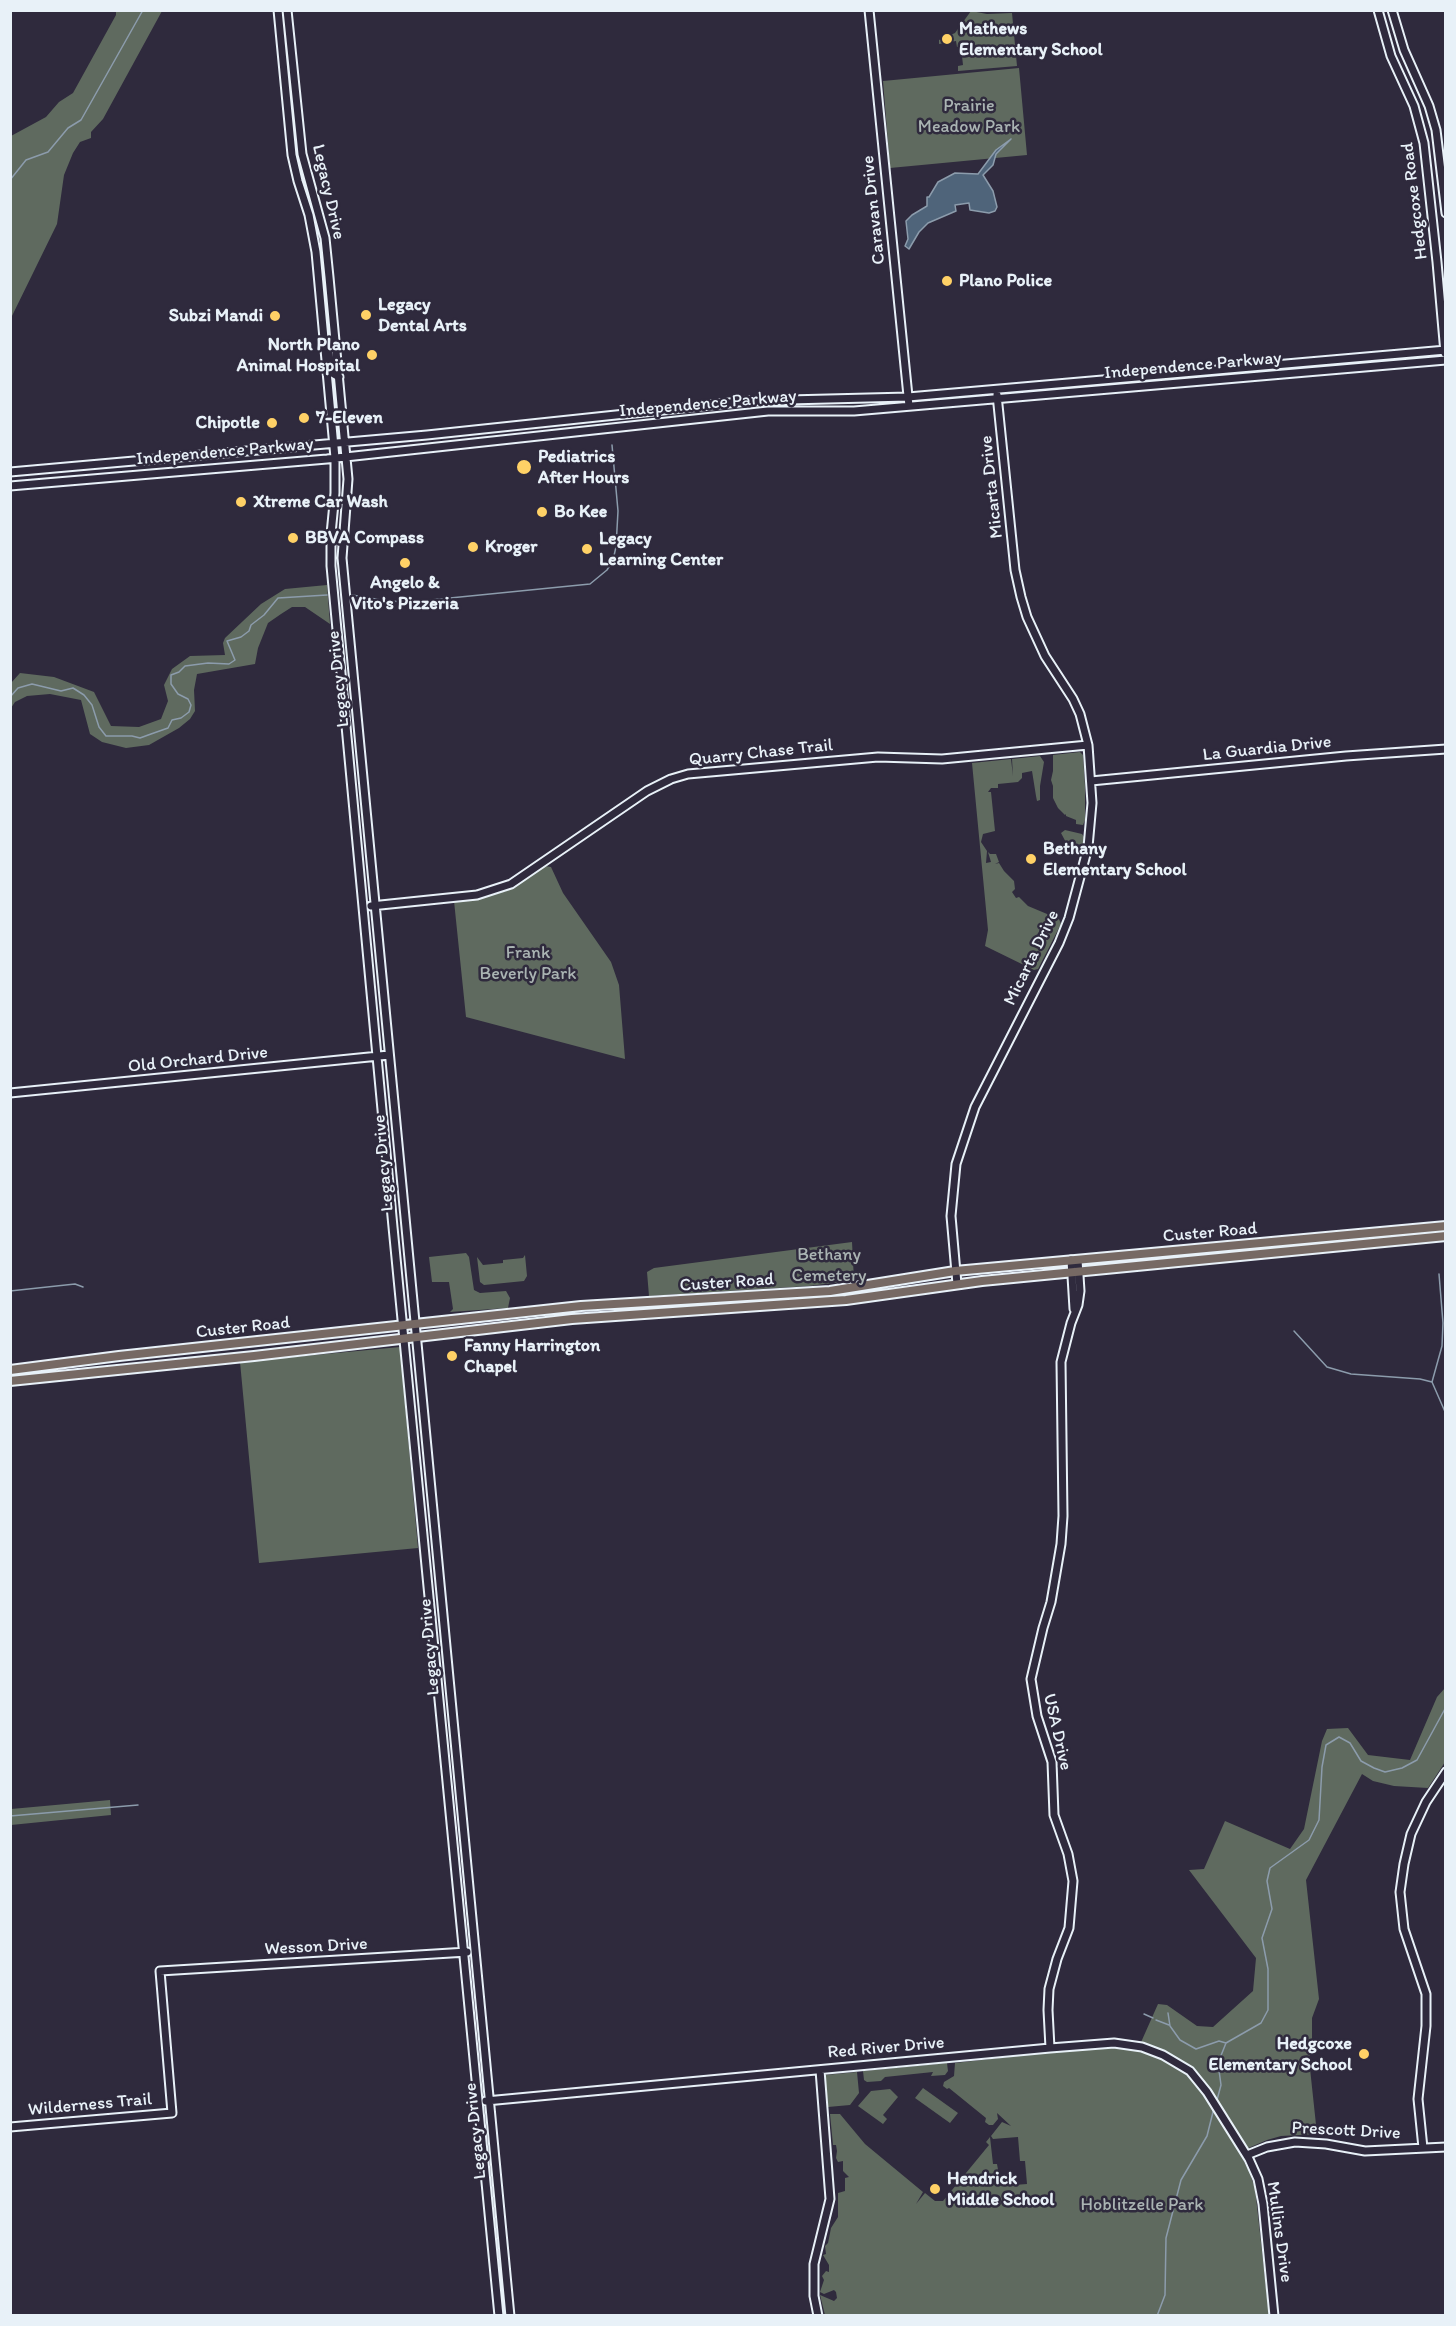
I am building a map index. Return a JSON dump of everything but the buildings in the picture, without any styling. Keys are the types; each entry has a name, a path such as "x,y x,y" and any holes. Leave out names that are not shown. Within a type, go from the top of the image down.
{"main road":[{"name":"Legacy Drive","path":"278,10 292,155 313,235 334,442 336,493 330,534 331,566 499,2316"},
{"name":"Legacy Drive","path":"288,10 302,154 325,238 339,377 347,495 342,535 342,558 510,2316"},
{"name":"Caravan Drive","path":"869,10 909,406"},
{"name":"Hedgcoxe Road","path":"1378,10 1391,56 1414,106 1424,143 1446,359"},
{"name":"Hedgcoxe Road","path":"1392,10 1404,50 1429,107 1436,130 1446,213"},
{"path":"321,318 333,317"},
{"path":"325,350 329,354 332,373 339,377"},
{"name":"Independence Parkway","path":"10,472 252,452 748,401 789,398 846,400 908,396 1445,350"},
{"name":"Independence Parkway","path":"10,486 335,458 768,411 854,411 1446,359"},
{"name":"Micarta Drive","path":"957,1284 951,1216 956,1164 975,1107 1059,943 1069,918 1088,847 1092,803 1085,729 1076,706 1045,656 1027,617 1015,570 998,389"},
{"path":"493,428 494,440"},
{"path":"252,452 252,465"},
{"path":"330,534 342,535"},
{"name":"Quarry Chase Trail","path":"364,907 477,895 511,884 647,791 671,779 688,774 873,758 942,759 1088,745"},
{"name":"La Guardia Drive","path":"1091,781 1346,756 1446,749"},
{"name":"Old Orchard Drive","path":"10,1093 389,1055"},
{"path":"393,1227 405,1226"},
{"name":"Custer Road","path":"10,1370 581,1306 830,1291 955,1271 1446,1226"},
{"name":"Custer Road","path":"10,1381 518,1325 620,1315 846,1300 957,1284 1446,1236"},
{"name":"USA Drive","path":"1050,2048 1047,2010 1049,1989 1056,1959 1069,1928 1073,1881 1068,1854 1054,1815 1052,1762 1037,1716 1031,1679 1051,1602 1064,1516 1061,1362 1074,1314 1074,1260"},
{"path":"517,1313 518,1325"},
{"path":"323,1335 324,1346"},
{"path":"65,1364 66,1374"},
{"path":"412,1417 423,1416"},
{"path":"1423,2148 1418,2099 1426,2026 1426,1994 1404,1929 1400,1892 1411,1834 1426,1802 1446,1772"},
{"name":"Wesson Drive","path":"172,2113 160,1971 474,1951"},
{"name":"Red River Drive","path":"478,2102 1114,2043 1142,2047 1163,2055 1190,2071 1202,2085 1247,2156"},
{"path":"818,2316 814,2296 814,2264 831,2199 820,2070"},
{"name":"Wilderness Trail","path":"10,2127 172,2113"},
{"name":"Prescott Drive","path":"1247,2156 1267,2147 1295,2142 1326,2144 1365,2151 1446,2146"},
{"name":"Mullins Drive","path":"1247,2156 1258,2179 1263,2204 1274,2316"}],"green space":[{"path":"116,11 162,11 103,119 91,132 91,138 80,142 73,153 64,175 57,224 11,318 11,136 46,117 59,102 73,93 116,15"},
{"path":"971,11 987,14 1012,13 1017,66 958,71 958,66 963,65 961,47 957,47 956,41 939,44 939,40 955,33"},
{"name":"Prairie Meadow Park","path":"1019,68 1027,155 890,168 883,81"},
{"path":"327,585 330,624 305,607 292,607 281,614 268,623 258,648 255,664 197,674 194,690 195,711 190,719 149,745 126,748 102,742 90,734 81,700 50,694 27,696 15,702 11,708 11,683 20,673 54,677 94,692 111,726 139,727 161,719 168,701 164,685 172,669 190,656 225,655 223,643 225,638 261,604 285,589"},
{"path":"1080,752 1083,755 1085,786 1083,825 1076,824 1076,820 1066,816 1058,808 1053,798 1051,780 1053,755"},
{"path":"1040,756 1044,762 1040,800 1037,801 1032,771 1022,773 1022,778 1018,782 998,784 998,788 991,788 988,792 991,792 995,831 983,834 981,842 987,851 986,863 991,862 988,852 996,854 999,862 995,864 999,863 1014,881 1015,889 1012,892 1016,898 1019,897 1028,906 1059,919 1061,924 1038,969 1034,970 985,946 988,930 972,763 1011,759 1013,776 1012,759"},
{"path":"1065,830 1082,834 1084,837 1081,856 1067,854 1070,850 1061,833"},
{"name":"Frank Beverly Park","path":"545,866 551,867 563,893 611,962 619,985 625,1059 466,1017 454,901 506,891"},
{"name":"Bethany Cemetery","path":"852,1242 854,1280 809,1286 649,1296 647,1272 654,1268"},
{"path":"466,1253 469,1257 474,1290 480,1293 506,1291 510,1298 508,1308 450,1312 453,1309 449,1282 432,1282 429,1257"},
{"path":"525,1255 527,1276 524,1281 484,1285 480,1282 477,1257 483,1265 503,1263 503,1260 523,1258"},
{"path":"400,1347 418,1548 259,1563 240,1362"},
{"name":"Hoblitzelle Park","path":"1445,1688 1445,1762 1428,1788 1394,1786 1373,1781 1362,1774 1306,1880 1319,1999 1312,2018 1312,2049 1309,2059 1317,2134 1281,2136 1239,2152 1255,2188 1269,2315 825,2315 820,2295 834,2301 837,2298 834,2290 824,2294 820,2292 824,2280 822,2276 826,2271 829,2272 829,2265 823,2255 826,2254 825,2246 828,2243 831,2228 838,2217 838,2193 845,2191 845,2178 849,2177 843,2171 843,2161 838,2162 836,2158 837,2151 836,2145 833,2145 830,2114 840,2114 865,2144 923,2192 916,2204 925,2193 935,2201 943,2201 989,2145 986,2142 990,2137 993,2164 997,2164 1001,2186 1027,2184 1025,2161 1020,2161 1018,2137 993,2139 991,2136 1002,2122 1011,2126 997,2113 998,2119 993,2125 989,2125 985,2122 986,2118 949,2088 943,2086 944,2082 954,2076 955,2063 1105,2046 1138,2049 1158,2004 1167,2005 1197,2026 1213,2027 1253,1991 1256,1958 1189,1870 1204,1869 1225,1821 1290,1849 1304,1829 1322,1741 1327,1729 1348,1728 1368,1755 1410,1760 1437,1697"},
{"path":"110,1800 111,1815 11,1825 11,1809"},
{"path":"947,2063 948,2071 945,2075 931,2076 933,2072 885,2077 881,2081 867,2082 864,2080 863,2071"},
{"path":"857,2072 859,2093 850,2105 828,2107 825,2075"},
{"path":"923,2088 958,2113 950,2123 915,2098"},
{"path":"890,2089 898,2097 883,2115 887,2119 883,2124 858,2106 871,2091"}],"water":[{"path":"1011,139 996,154 993,165 983,175 993,191 997,207 995,211 989,213 970,210 969,203 955,205 956,211 928,223 919,232 909,249 905,246 908,239 906,221 927,206 927,197 938,182 955,173 978,174 996,150"}],"waterway":[{"path":"10,180 26,160 48,152 68,128 81,120 143,10"},
{"path":"352,595 410,602 590,584 607,570 613,560 616,547 618,511 612,445"},
{"path":"10,697 18,688 32,684 61,691 73,688 84,695 92,705 99,727 106,736 140,738 168,728 172,720 181,718 189,712 191,705 188,699 178,694 171,684 171,675 179,672 185,666 208,663 229,664 235,660 227,641 241,637 249,631 251,625 264,615 278,598 327,595"},
{"path":"1439,1274 1443,1323 1442,1346 1432,1382 1446,1414"},
{"path":"10,1291 75,1284 83,1287"},
{"path":"1294,1331 1327,1367 1351,1374 1420,1379 1432,1382"},
{"path":"1217,2100 1221,2085 1218,2063 1226,2043 1261,2023 1268,2010 1268,1969 1262,1938 1272,1909 1267,1881 1270,1868 1309,1840 1319,1820 1322,1767 1326,1745 1339,1737 1350,1743 1361,1761 1374,1768 1385,1772 1402,1768 1417,1760 1446,1707"},
{"path":"10,1816 138,1805"},
{"path":"1168,2013 1170,2026 1180,2040 1196,2049 1219,2041 1226,2043"},
{"path":"1144,2014 1153,2018"},
{"path":"1156,2020 1169,2025"},
{"path":"1157,2316 1165,2295 1166,2238 1181,2180 1207,2136 1214,2108"}],"place":[{"name":"Mathews Elementary School","path":"947,39"},
{"name":"Plano Police","path":"947,281"},
{"name":"Legacy Dental Arts","path":"366,315"},
{"name":"Subzi Mandi","path":"275,316"},
{"name":"North Plano Animal Hospital","path":"372,355"},
{"name":"7-Eleven","path":"304,418"},
{"name":"Chipotle","path":"272,423"},
{"name":"Pediatrics After Hours","path":"524,467"},
{"name":"Xtreme Car Wash","path":"241,502"},
{"name":"Bo Kee","path":"542,512"},
{"name":"BBVA Compass","path":"293,538"},
{"name":"Kroger","path":"473,547"},
{"name":"Legacy Learning Center","path":"587,549"},
{"name":"Angelo & Vito's Pizzeria","path":"405,563"},
{"name":"Bethany Elementary School","path":"1031,859"},
{"name":"Fanny Harrington Chapel","path":"452,1356"},
{"name":"Hedgcoxe Elementary School","path":"1364,2054"},
{"name":"Hendrick Middle School","path":"935,2189"}]}
